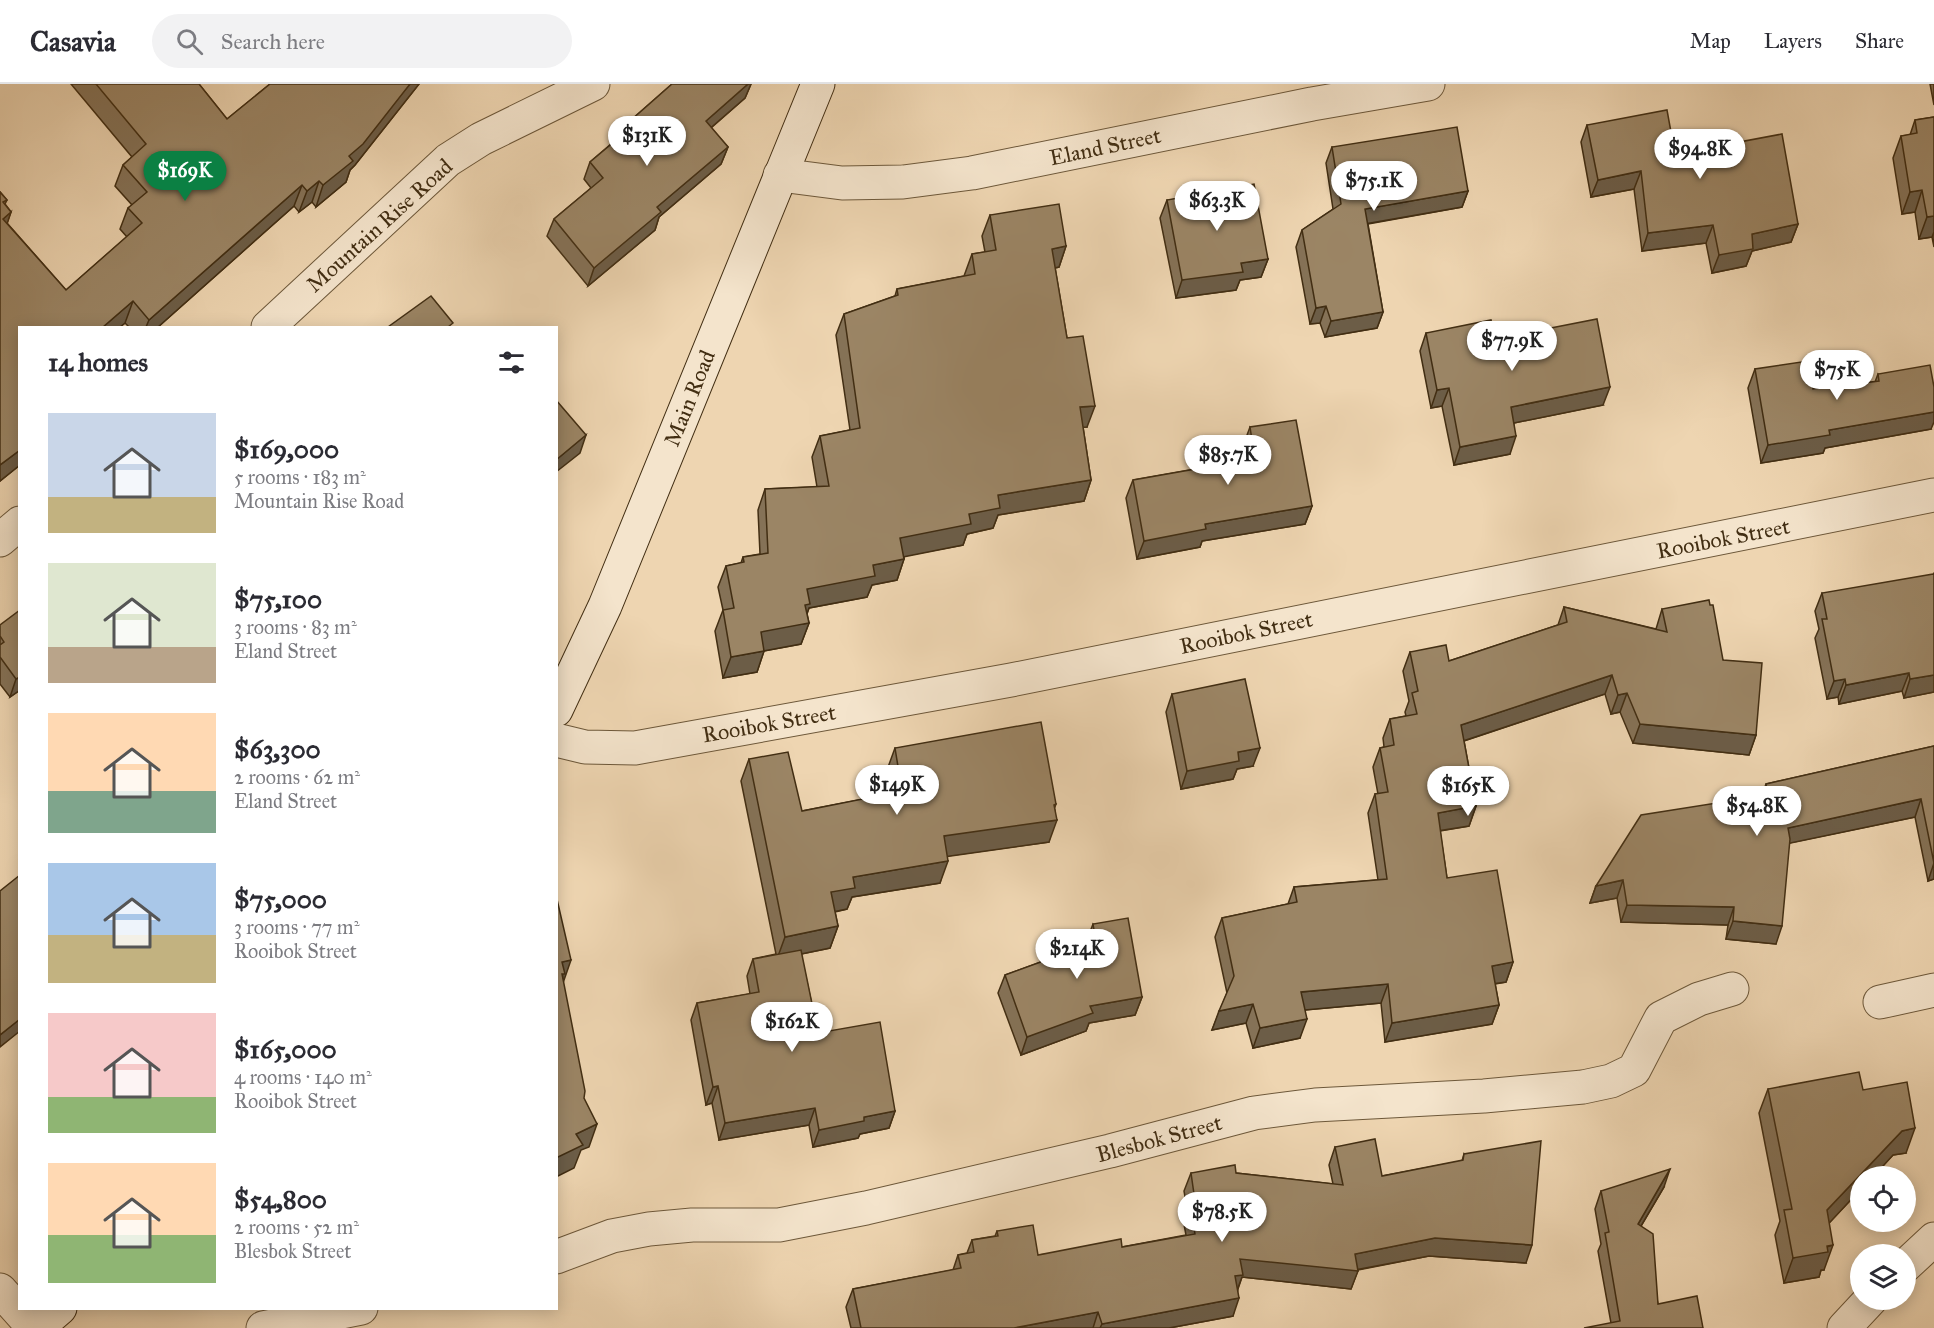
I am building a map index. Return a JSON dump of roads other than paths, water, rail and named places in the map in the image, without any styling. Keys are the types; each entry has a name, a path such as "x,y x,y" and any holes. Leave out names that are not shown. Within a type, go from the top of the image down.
{"street":[{"name":"Mountain Rise Road","path":"269,326 448,159 481,139 593,84"},
{"name":"Main Road","path":"558,706 605,606 818,84"},
{"name":"Eland Street","path":"780,175 842,183 903,182 972,173 1312,104 1428,84"},
{"name":"Rooibok Street","path":"558,740 585,747 635,748 1011,680 1934,495"},
{"path":"0,540 18,525"},
{"name":"Blesbok Street","path":"558,1256 612,1236 650,1228 692,1225 779,1225 866,1208 1110,1151 1254,1113 1315,1105 1495,1095 1583,1087 1611,1081 1634,1070 1661,1018 1699,999 1732,989"},
{"path":"1880,1002 1934,990"},
{"path":"1916,1256 1934,1239"},
{"path":"0,1290 18,1309"},
{"path":"19,1310 36,1328 58,1310"},
{"path":"263,1328 351,1310"},
{"path":"1844,1328 1861,1310"}]}
